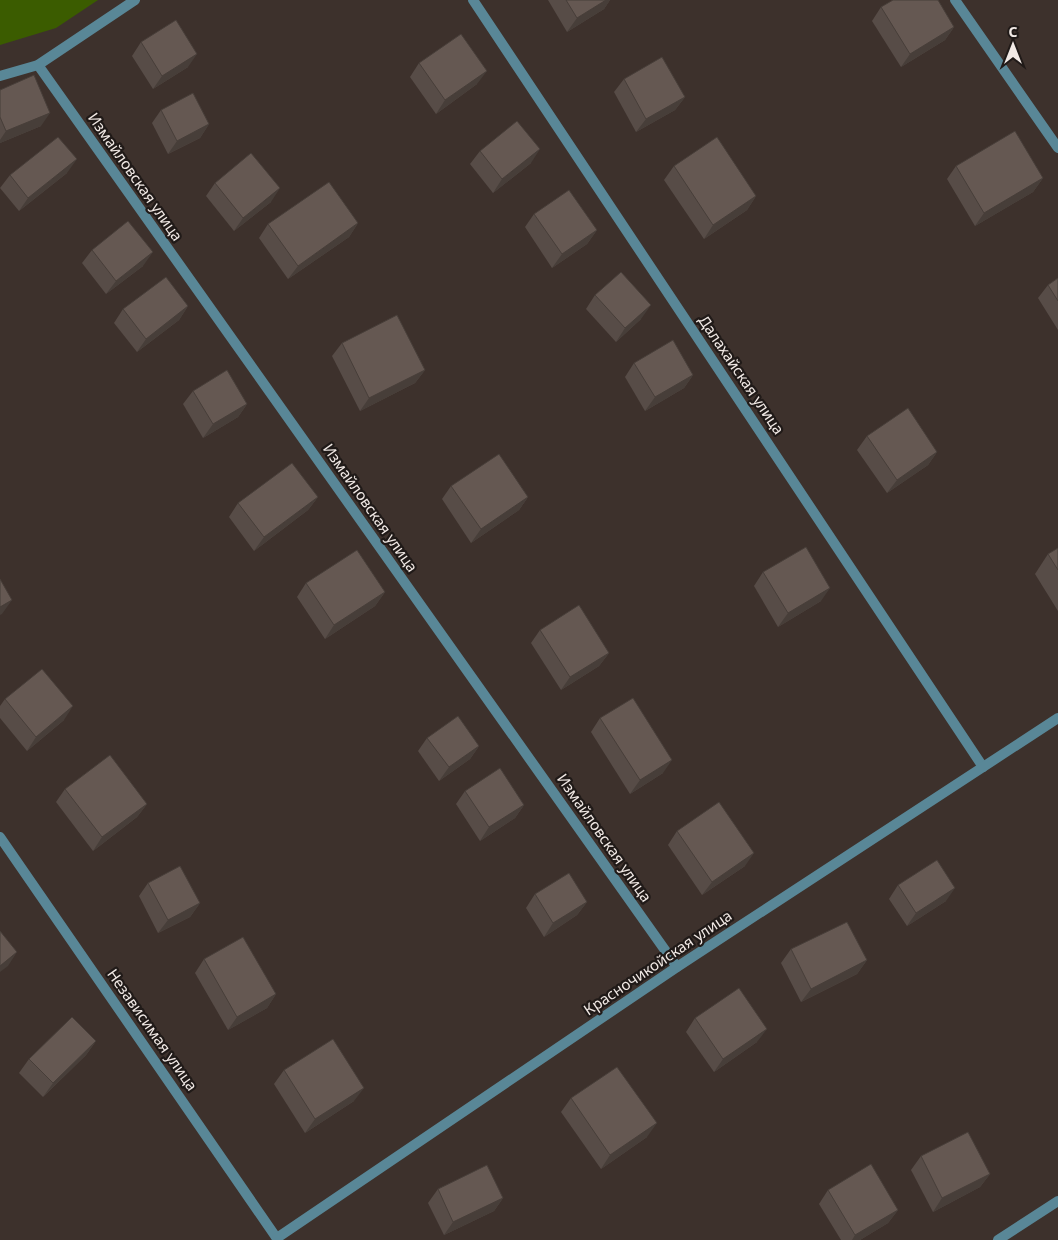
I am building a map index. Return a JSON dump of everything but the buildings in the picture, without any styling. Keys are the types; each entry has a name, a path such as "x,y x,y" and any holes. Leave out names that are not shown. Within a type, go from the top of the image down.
{"street":[{"path":"0,76 38,66 135,0"},
{"name":"Далахайская улица","path":"473,0 983,767"},
{"path":"954,0 1058,148"},
{"name":"Измайловская улица","path":"38,66 677,967"},
{"name":"Красночикойская улица","path":"278,1239 677,967 1058,718"},
{"name":"Независимая улица","path":"0,837 278,1239"},
{"path":"998,1240 1058,1201"}],"green space":[{"path":"0,0 98,0 56,28 0,45"}]}
